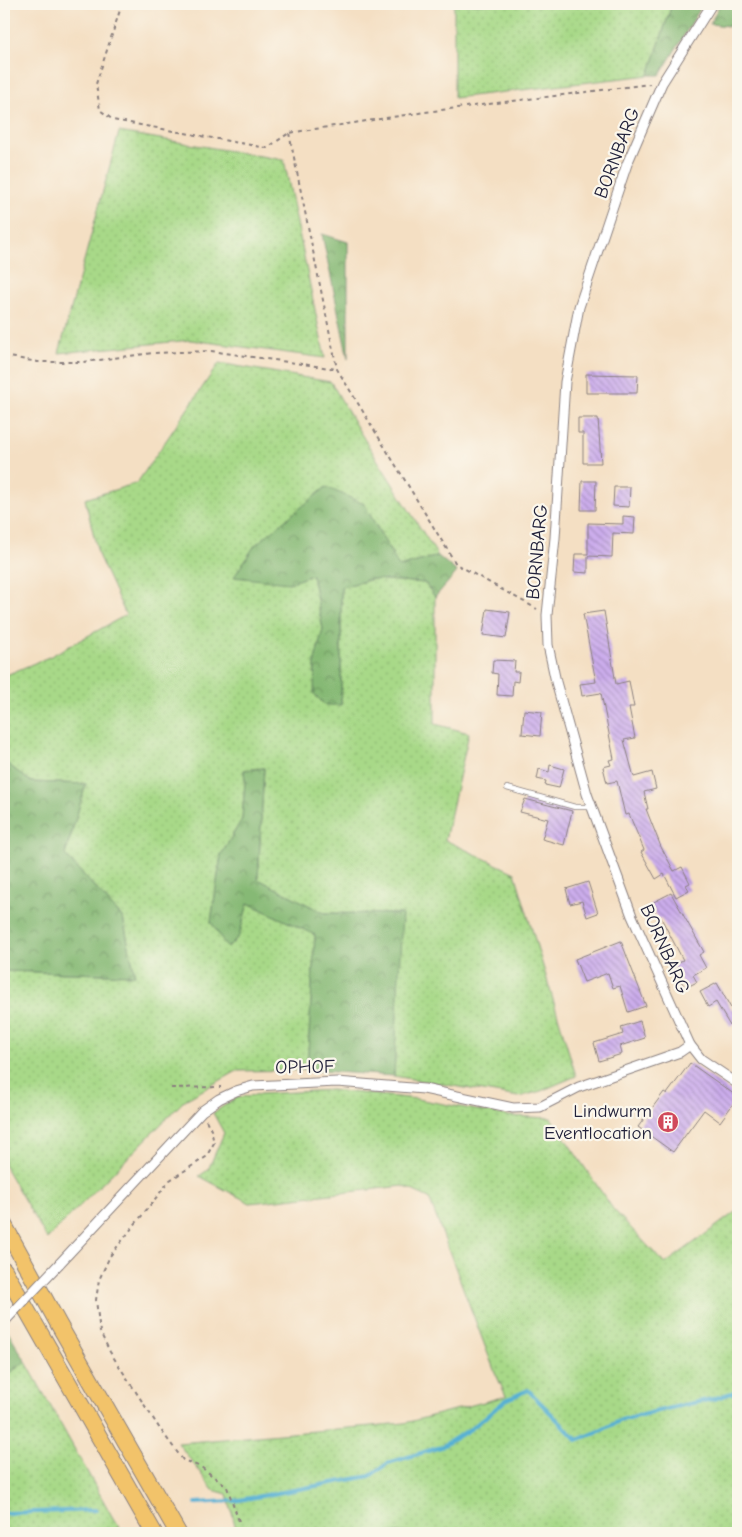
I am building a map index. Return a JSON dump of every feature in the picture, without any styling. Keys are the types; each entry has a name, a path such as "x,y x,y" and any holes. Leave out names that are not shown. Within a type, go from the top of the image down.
{"highway":[{"path":"4,1225 63,1333 178,1533"},
{"path":"4,1270 154,1533"}],"street":[{"name":"BORNBARG","path":"712,4 662,83 627,164 579,307 566,382 547,615 548,645 556,682 592,807 632,916 690,1045 701,1059 738,1084"},
{"name":"OPHOF","path":"4,1322 202,1111 219,1099 236,1091 253,1086 337,1082 424,1089 513,1108 540,1107 579,1087 680,1052 690,1045"}],"lane":[{"path":"507,788 575,807 592,807"}],"path":[{"path":"122,4 96,84 100,110 113,120 267,148 289,133 426,112 662,83"},
{"path":"289,133 337,369 456,564 547,615"},
{"path":"4,356 38,362 83,362 153,353 211,351 337,369"},
{"path":"171,1088 226,1086"},
{"path":"202,1111 211,1130 214,1143 206,1157 170,1180 110,1256 99,1280 96,1300 100,1332 110,1352 160,1429 183,1460 201,1467 227,1487 240,1524"}],"green space":[{"path":"454,4 672,4 649,75 454,98"},
{"path":"672,4 703,4 660,75 649,75"},
{"path":"720,4 738,4 738,27 710,24"},
{"path":"119,132 284,160 325,358 191,340 59,353"},
{"path":"322,234 348,242 348,359"},
{"path":"219,363 331,382 358,429 438,556 399,567 364,504 289,583 312,575 323,629 315,660 341,704 341,587 373,579 425,583 435,597 435,724 469,733 445,840 515,873 576,1076 541,1091 519,1097 394,1076 401,914 324,913 258,879 264,768 244,770 242,819 221,855 211,922 228,948 239,936 248,903 315,935 307,1070 237,1071 185,1100 47,1239 4,1165 4,971 135,975 123,918 65,855 86,784 31,782 4,761 4,676 51,656 126,615 99,557 85,499 137,483"},
{"path":"326,487 364,504 399,567 438,556 457,572 435,597 425,583 373,579 341,587 341,705 325,705 314,694 315,660 323,629 312,575 289,583 234,577 255,545"},
{"path":"4,761 31,782 86,784 65,855 123,918 135,975 4,971"},
{"path":"264,768 258,879 324,913 402,914 394,1076 307,1070 315,935 248,903 239,936 227,948 211,922 221,855 242,819 244,770"},
{"path":"331,1090 417,1099 509,1116 551,1118 613,1209 665,1264 738,1210 738,1391 735,1393 738,1400 738,1533 237,1533 227,1494 213,1490 178,1443 405,1423 506,1396 494,1370 429,1198 403,1186 250,1203 199,1176 208,1170 224,1133 213,1113 236,1098 260,1094"},
{"path":"4,1324 26,1362 4,1376"},
{"path":"26,1362 123,1533 4,1533 4,1376"}],"building":[{"path":"586,374 638,375 637,393 586,393"},
{"path":"578,418 598,418 601,463 583,463 583,433 578,433"},
{"path":"582,481 596,481 595,510 581,510"},
{"path":"614,487 630,487 629,507 613,506"},
{"path":"623,516 635,517 634,534 613,533 612,557 588,556 588,573 574,572 575,554 588,554 588,523 623,524"},
{"path":"487,609 510,612 506,638 483,635"},
{"path":"604,611 616,684 629,681 634,707 629,707 635,738 624,740 634,777 652,772 656,789 644,792 648,809 646,809 661,847 674,871 682,867 690,883 686,885 689,890 676,897 664,874 656,879 641,852 644,850 629,814 625,815 617,781 607,783 603,767 611,765 609,760 614,759 601,693 582,696 580,684 596,682 583,614"},
{"path":"493,660 515,661 514,672 519,672 518,682 513,681 512,696 497,695 498,674 492,673"},
{"path":"524,710 542,712 540,736 522,734"},
{"path":"550,765 564,769 559,788 545,785 546,781 537,779 539,769 549,772"},
{"path":"525,799 572,811 564,845 542,839 548,819 520,812"},
{"path":"588,882 598,913 587,917 582,901 570,904 566,889"},
{"path":"671,893 704,952 699,955 706,968 693,975 697,982 685,988 672,965 683,960 661,918 659,919 650,904"},
{"path":"621,941 646,1006 628,1012 620,986 613,988 608,973 584,982 575,959"},
{"path":"717,983 732,1010 738,1006 738,1021 730,1026 716,1002 708,1007 700,992"},
{"path":"640,1021 645,1038 620,1046 622,1054 599,1061 594,1043 623,1034 621,1027"},
{"path":"690,1063 738,1097 720,1122 704,1110 673,1152 638,1127 664,1092 667,1094"}],"waterway":[{"path":"234,1501 370,1476 388,1463 441,1447 472,1428 506,1400 528,1390 577,1440 621,1420 713,1399 738,1391"},
{"path":"196,1503 230,1501"},
{"path":"4,1513 96,1510"}],"place":[{"name":"Lindwurm Eventlocation","path":"668,1122"}]}
